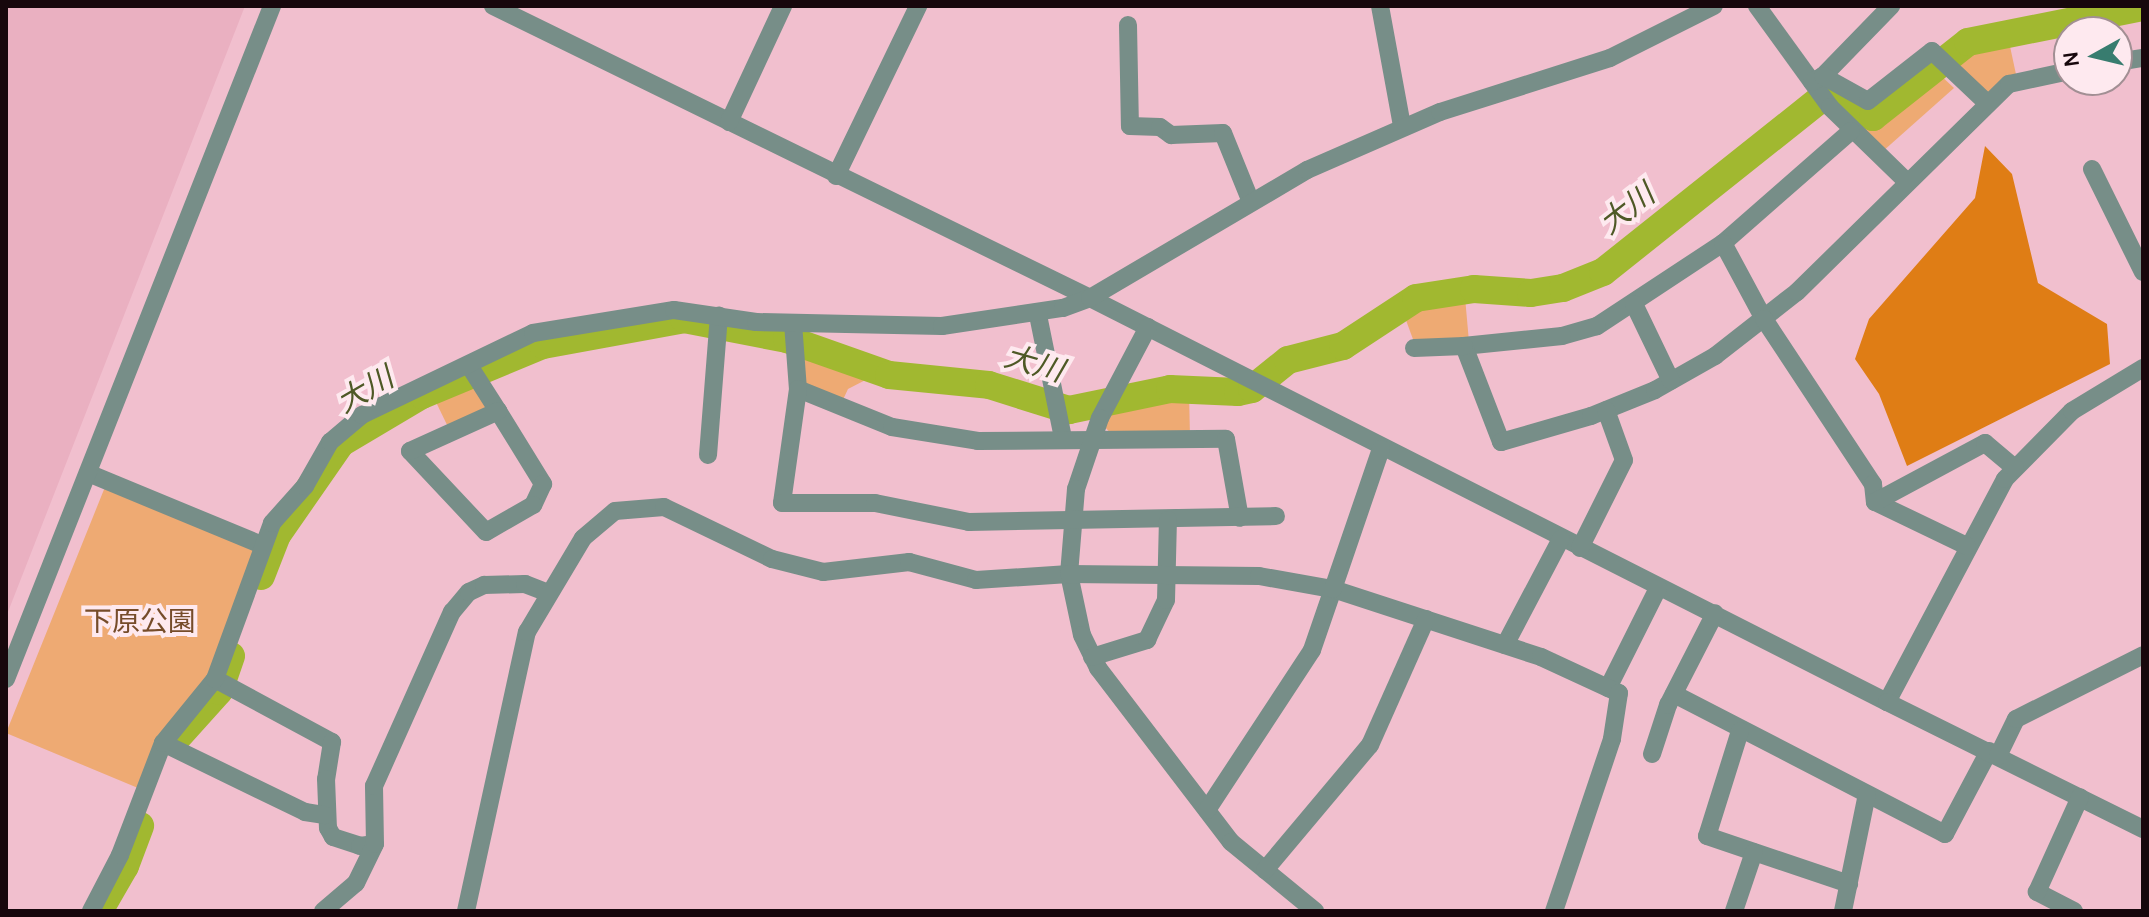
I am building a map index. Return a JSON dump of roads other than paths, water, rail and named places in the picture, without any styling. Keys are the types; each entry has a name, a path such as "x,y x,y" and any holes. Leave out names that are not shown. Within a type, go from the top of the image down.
{"street":[{"path":"6,679 272,6"},
{"path":"493,6 516,11 836,176 1090,298 1381,449 2143,829"},
{"path":"729,122 783,6"},
{"path":"836,176 918,6"},
{"path":"1380,6 1402,126"},
{"path":"91,911 169,746 221,682 262,545 344,428 412,389 470,367 502,346 545,331 674,310 719,315 794,335 942,326 1038,315 1090,298 1251,202 1402,126 1610,58 1714,6"},
{"path":"1757,6 1818,79 1830,107 1851,131 1906,181"},
{"path":"1818,79 1891,6"},
{"path":"1128,25 1130,126 1160,127 1171,135 1223,133 1251,202"},
{"path":"1818,79 1868,101 1932,51 1988,104"},
{"path":"1464,346 1501,442 1606,410 1671,381 1764,319 2009,84 2053,74"},
{"path":"1414,348 1562,336 1597,326 1723,243 1851,131"},
{"path":"2092,169 2143,272"},
{"path":"1723,243 1764,319 1873,484 1875,502"},
{"path":"1634,304 1671,381"},
{"path":"708,455 719,315"},
{"path":"1038,315 1062,432"},
{"path":"1148,327 1100,418 1072,519 1069,574 1092,657 1231,842 1315,911"},
{"path":"794,335 798,389 782,503 875,503 969,522 1276,516"},
{"path":"470,367 498,411 543,484 533,505 486,532 410,451 498,411"},
{"path":"1887,702 1967,546 2015,468 2072,411 2143,368"},
{"path":"798,389 892,427 978,441 1062,432 1092,439 1226,439 1240,518"},
{"path":"1580,548 1624,460 1606,410"},
{"path":"1875,502 1985,443 2015,468"},
{"path":"1207,810 1312,650 1381,449"},
{"path":"88,473 262,545"},
{"path":"1875,502 1967,546"},
{"path":"466,911 519,656 549,593 599,520 615,511 648,505 664,507 804,570 909,562 976,580 1069,574 1259,576 1333,589 1505,645 1608,688 1619,693 1620,700 1612,739 1554,911"},
{"path":"1092,657 1147,640 1166,600 1168,520"},
{"path":"1505,645 1561,539"},
{"path":"323,911 356,883 375,844 374,786 452,612 469,592 484,585 525,584 549,593"},
{"path":"1608,688 1658,588"},
{"path":"1652,754 1674,694 1715,613"},
{"path":"1265,870 1370,745 1426,619"},
{"path":"1674,694 1740,731 1945,834 2016,719 2143,655"},
{"path":"221,682 332,742 325,815 333,837 360,846 375,844"},
{"path":"1740,731 1707,836 1849,884"},
{"path":"169,746 305,812 325,815"},
{"path":"1843,911 1867,794"},
{"path":"2074,911 2037,892 2080,797"},
{"path":"1734,911 1754,852"}],"waterway":[{"name":"大川","path":"261,576 277,535 341,443 422,395 543,345 684,319 787,339 889,375 989,385 1069,410 1170,389 1238,392 1252,389 1288,360 1343,346 1416,298 1474,289 1531,293 1563,288 1603,272 1823,97 1831,94 1873,117 1968,42 2143,7"},
{"name":"大川","path":"176,739 219,691 231,656"},
{"name":"大川","path":"99,911 125,866 140,826"}],"park label":[{"name":"下原公園","path":"140,622"}]}
